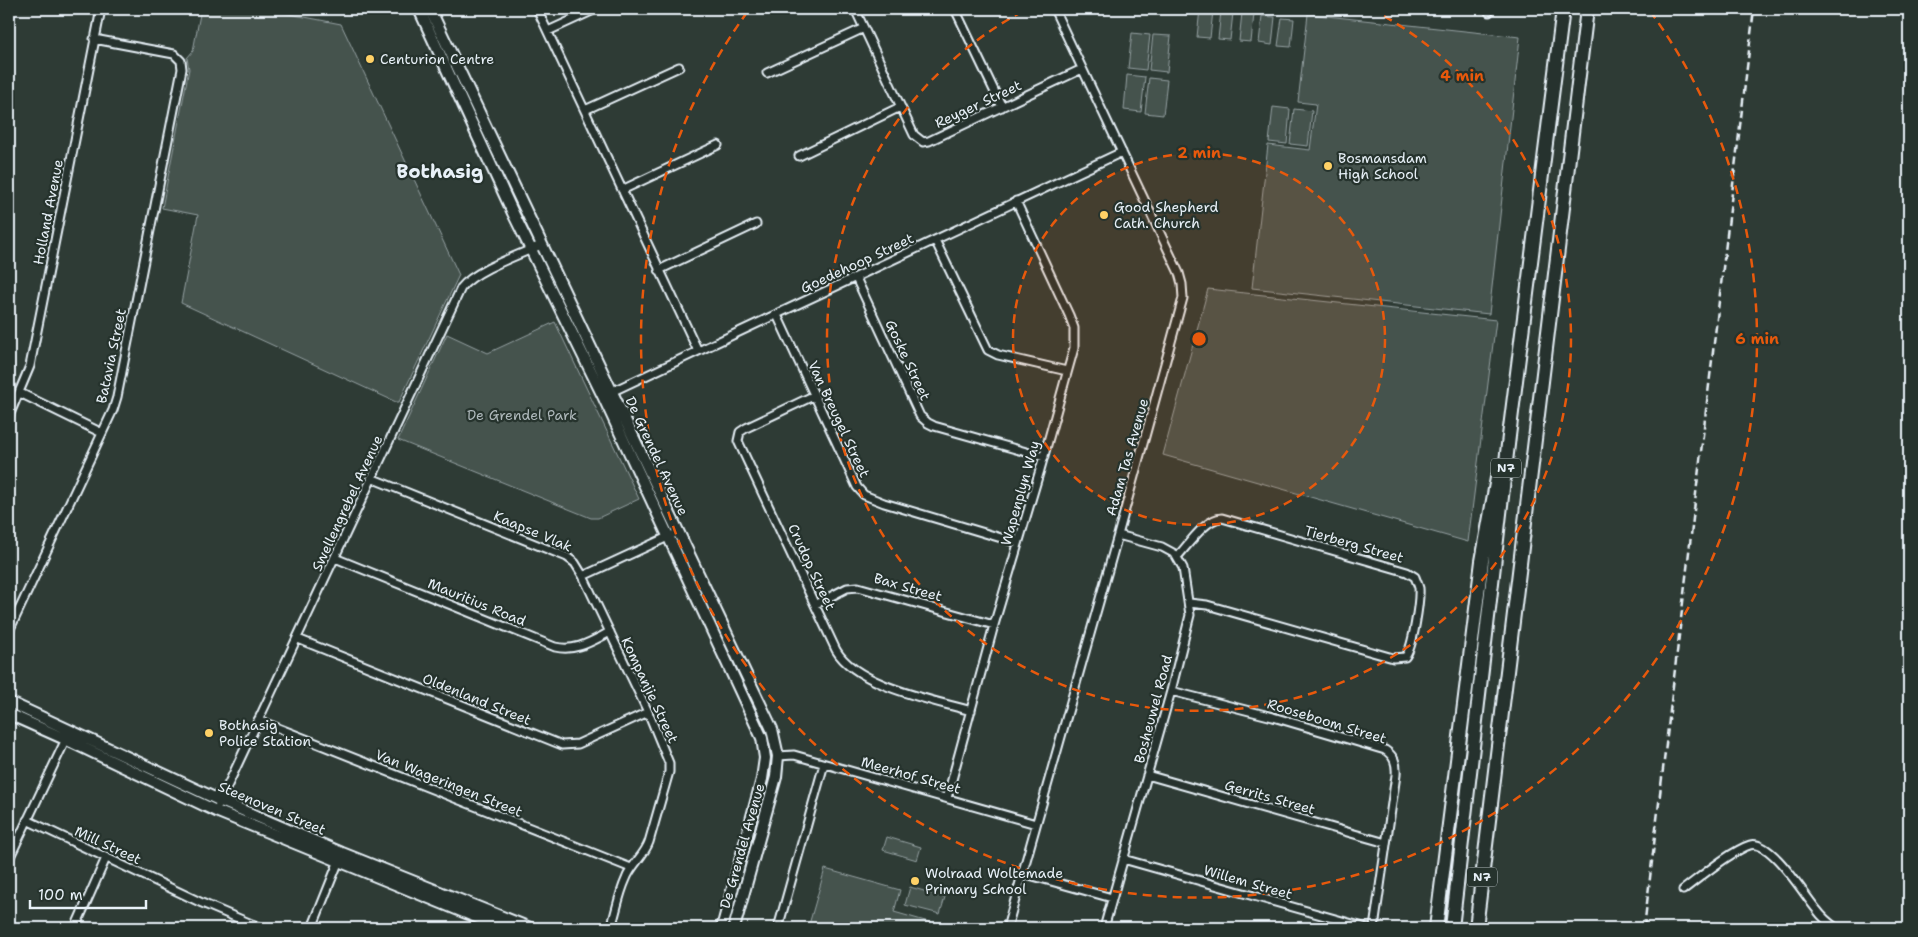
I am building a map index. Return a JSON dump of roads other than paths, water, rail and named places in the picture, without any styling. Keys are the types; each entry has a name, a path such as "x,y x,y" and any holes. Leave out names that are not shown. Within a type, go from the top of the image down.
{"highway":[{"name":"N7","path":"1452,928 1509,436 1562,9"},
{"name":"N7","path":"1476,928 1587,9"},
{"path":"1436,928 1482,561 1500,462 1509,436"},
{"path":"1484,928 1488,826"}],"street":[{"name":"Holland Avenue","path":"9,416 30,366 101,9"},
{"name":"De Grendel Avenue","path":"419,9 530,250 607,394"},
{"name":"De Grendel Avenue","path":"430,9 541,245 607,394 673,534 762,738 764,770 722,928"},
{"path":"537,9 698,351"},
{"path":"548,31 596,9"},
{"name":"Reyger Street","path":"855,9 914,135 923,142 1082,69"},
{"path":"955,9 1002,107"},
{"name":"Adam Tas Avenue","path":"1007,928 1183,298 1179,273 1054,9"},
{"path":"767,73 864,28"},
{"name":"Batavia Street","path":"9,631 117,397 182,69 181,61 174,54 94,39"},
{"path":"584,110 679,67"},
{"path":"799,156 900,107"},
{"path":"622,190 718,145"},
{"name":"Goedehoop Street","path":"607,394 1122,152"},
{"name":"Wapenplyn Way","path":"947,798 994,625 1074,348 1074,328 1016,201"},
{"path":"659,270 756,224"},
{"path":"935,240 988,350 998,355 1067,372"},
{"name":"Swellengrebel Avenue","path":"218,806 298,639 371,478 461,288 477,274 541,245"},
{"name":"Goske Street","path":"856,278 920,416 924,420 934,426 1044,457"},
{"name":"Van Breugel Street","path":"777,315 857,487 864,495 884,503 1018,543"},
{"path":"20,393 102,432"},
{"name":"Crudop Street","path":"814,396 742,430 738,441 836,650 843,661 877,682 971,711"},
{"name":"Kaapse Vlak","path":"371,478 568,557 575,563 583,576"},
{"name":"Tierberg Street","path":"1177,557 1208,522 1222,518 1412,574 1419,587 1414,630 1410,649 1405,658 1394,658 1207,605 1189,604"},
{"name":"De Grendel Avenue","path":"673,534 762,706 772,730 778,756 774,784 734,928"},
{"path":"583,576 673,534"},
{"path":"1118,534 1167,548 1177,557"},
{"name":"Bosheuwel Road","path":"1104,928 1189,625 1189,604 1183,568 1177,557"},
{"name":"Mauritius Road","path":"335,558 555,647 567,649 578,647 610,632"},
{"name":"Kompanjie Street","path":"583,576 668,758 669,772 648,846 631,868 626,879 611,928"},
{"name":"Bax Street","path":"816,604 847,588 858,587 994,625"},
{"name":"Oldenland Street","path":"298,639 562,745 578,744 648,712"},
{"name":"Rooseboom Street","path":"1171,691 1273,717 1389,752 1393,757 1396,767 1374,928"},
{"name":"Steenoven Street","path":"9,702 68,734 218,806 341,857 502,928"},
{"name":"Steenoven Street","path":"9,714 68,734"},
{"name":"Van Wageringen Street","path":"258,720 631,868"},
{"path":"9,859 68,734"},
{"path":"762,738 768,750 778,756 769,762 764,770"},
{"name":"Meerhof Street","path":"778,756 794,755 1036,824"},
{"path":"778,928 824,764"},
{"name":"Gerrits Street","path":"1147,776 1386,844"},
{"name":"Mill Street","path":"27,820 202,903 261,928"},
{"path":"1683,890 1738,851 1752,844 1758,845 1778,859 1816,910 1836,928"},
{"path":"312,928 341,857"},
{"name":"Steenoven Street","path":"341,857 530,928"},
{"path":"75,928 106,858"},
{"name":"Willem Street","path":"1123,859 1367,928"},
{"path":"1022,873 1112,898"}],"railway":[{"path":"1644,928 1754,9"}],"place":[{"name":"Centurion Centre","path":"370,59"},
{"name":"Bosmansdam High School","path":"1328,166"},
{"name":"Good Shepherd Cath. Church","path":"1104,215"},
{"name":"Bothasig Police Station","path":"209,733"},
{"name":"Wolraad Woltemade Primary School","path":"915,881"}],"district":[{"name":"Bothasig","path":"440,171"}],"park label":[{"name":"De Grendel Park","path":"522,415"}]}
